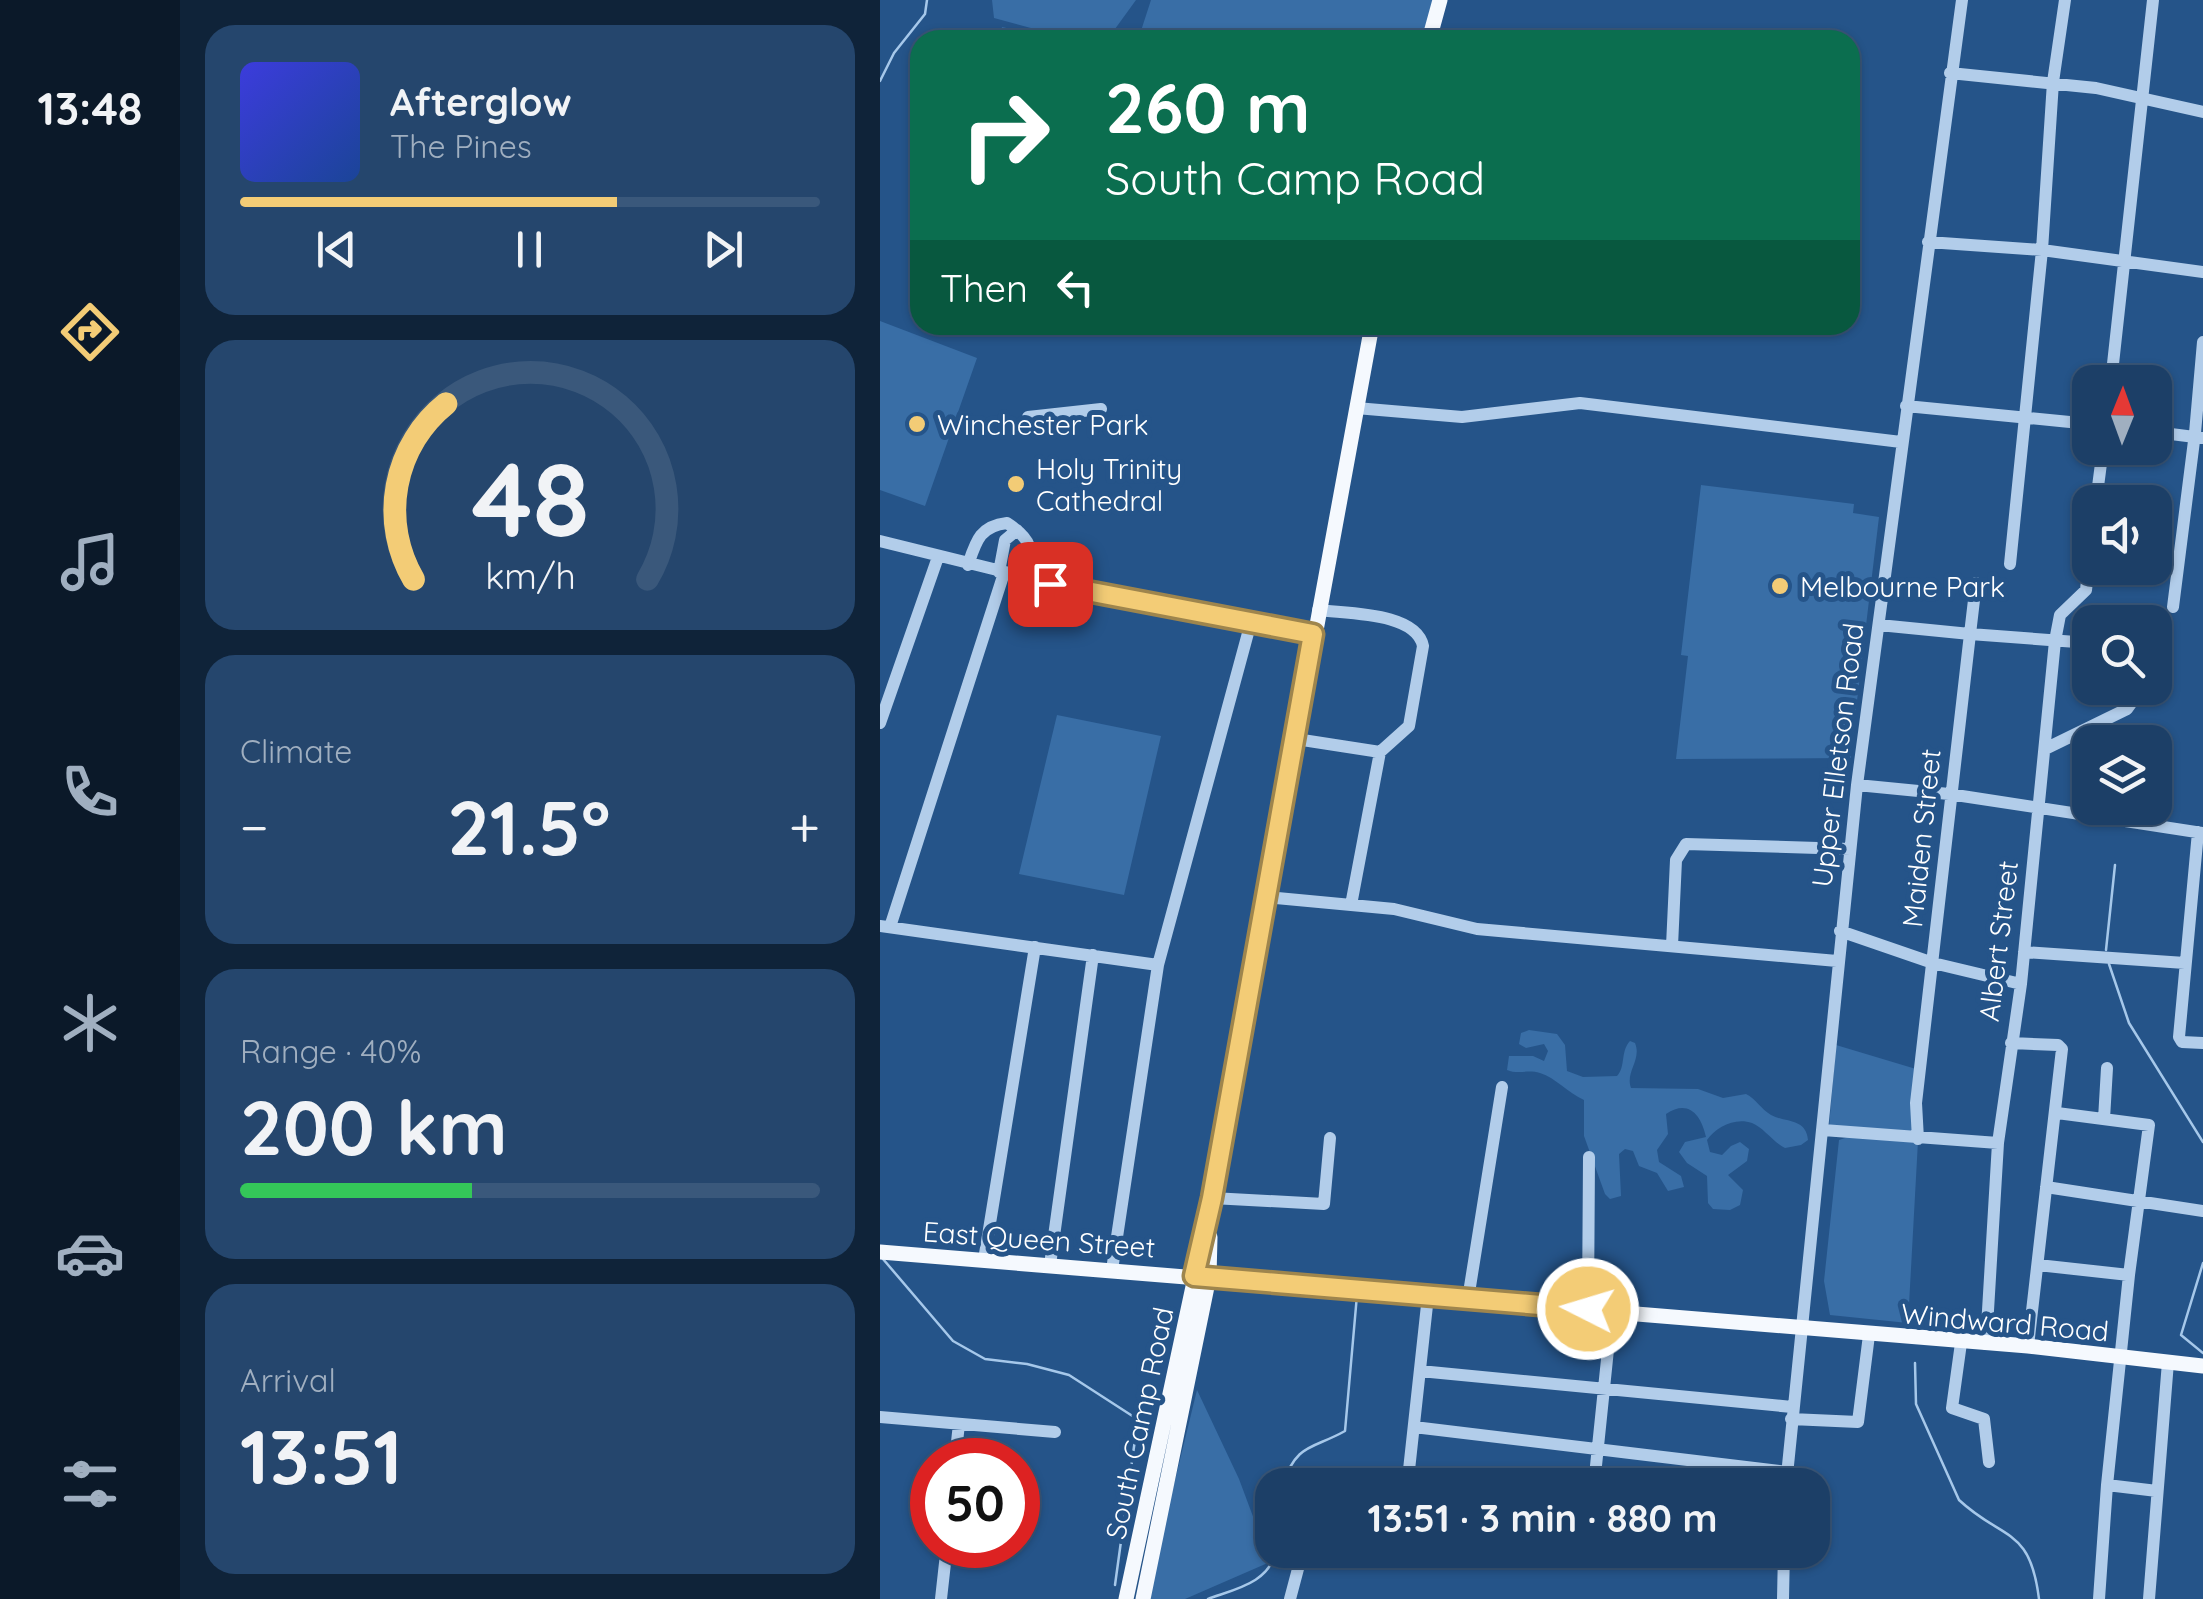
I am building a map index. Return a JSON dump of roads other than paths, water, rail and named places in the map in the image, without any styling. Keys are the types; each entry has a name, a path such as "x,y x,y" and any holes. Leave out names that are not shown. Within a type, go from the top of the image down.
{"main road":[{"path":"1432,30 1440,0"},
{"name":"South Camp Road","path":"1144,1599 1202,1277 1212,1198 1370,335"},
{"name":"East Queen Street","path":"880,1252 1468,1299"},
{"name":"South Camp Road","path":"1126,1599 1202,1277"},
{"name":"Windward Road","path":"1468,1299 2028,1346 2203,1366"}],"street":[{"name":"Upper Elletson Road","path":"1788,1468 1857,784 1962,0"},
{"path":"2010,564 2042,250 2053,82 2065,0"},
{"path":"2112,365 2153,0"},
{"path":"1950,72 2053,82 2203,112"},
{"path":"1928,242 2042,250 2203,272"},
{"path":"2173,607 2198,437 2203,342"},
{"path":"1356,408 1462,417 1580,403 1901,442"},
{"path":"1906,406 2072,422"},
{"path":"1028,417 1101,409"},
{"path":"2172,434 2198,437"},
{"path":"968,564 978,537 988,526 1007,523 1031,546 1027,578"},
{"path":"996,524 1005,540 1001,572 885,926 1158,965"},
{"path":"1005,540 1017,530"},
{"path":"880,541 1027,578 1313,634"},
{"path":"880,723 938,557"},
{"name":"Maiden Street","path":"1918,1139 1916,1103 1976,582"},
{"name":"Albert Street","path":"1986,1344 1998,1143 2024,952 2056,641 2060,615 2087,585"},
{"path":"1318,610 1404,622 1422,638 1423,646 1409,726 1380,752 1351,905"},
{"path":"1112,1270 1158,965 1251,622"},
{"path":"1878,625 2072,642"},
{"path":"2044,749 2128,710 2131,705"},
{"path":"1296,739 1380,752"},
{"path":"1857,784 1950,794 2200,833 2180,1040 2203,1043"},
{"path":"1672,946 1676,860 1686,844 1850,849"},
{"path":"1266,897 1415,913 1478,929 1837,961"},
{"path":"1840,931 1933,963 2020,984"},
{"path":"984,1260 1035,947"},
{"path":"2024,952 2185,962"},
{"path":"1050,1265 1093,955"},
{"path":"2011,1043 2061,1046 2028,1346"},
{"path":"2104,1118 2107,1068"},
{"path":"1468,1299 1502,1087"},
{"path":"2056,1113 2149,1125 2120,1358 2099,1599"},
{"path":"1823,1130 1998,1143"},
{"path":"1212,1198 1324,1204 1330,1138"},
{"path":"1588,1309 1589,1156"},
{"path":"2046,1187 2203,1210"},
{"path":"2038,1265 2129,1275"},
{"path":"1409,1468 1428,1296"},
{"path":"1595,1468 1612,1311"},
{"path":"1420,1372 1604,1388 1858,1422 1869,1335"},
{"path":"1961,1342 1952,1408 1984,1419 1988,1462"},
{"path":"2149,1599 2168,1362"},
{"path":"880,1417 1055,1432"},
{"path":"957,1438 959,1424"},
{"path":"1414,1427 1719,1468"},
{"path":"2107,1485 2157,1491"},
{"path":"942,1599 945,1568"},
{"path":"1290,1599 1299,1568"},
{"path":"1783,1599 1784,1568"}],"waterway":[{"path":"912,30 925,14 927,0"},
{"path":"880,81 910,33"},
{"path":"2106,950 2115,865"},
{"path":"2109,964 2129,1023 2203,1142"},
{"path":"883,1259 953,1341 985,1359 1069,1375 1134,1417 1137,1425 1115,1585"},
{"path":"2203,1263 2181,1335 2203,1353"},
{"path":"1290,1468 1300,1454 1345,1431 1357,1295"},
{"path":"1915,1363 1916,1404 1959,1500 2021,1546 2035,1575 2039,1599"},
{"path":"1208,1599 1240,1588 1268,1568"}],"place":[{"name":"Winchester Park","path":"917,424"},
{"name":"Holy Trinity Cathedral","path":"1016,484"},
{"name":"Melbourne Park","path":"1780,586"}]}
